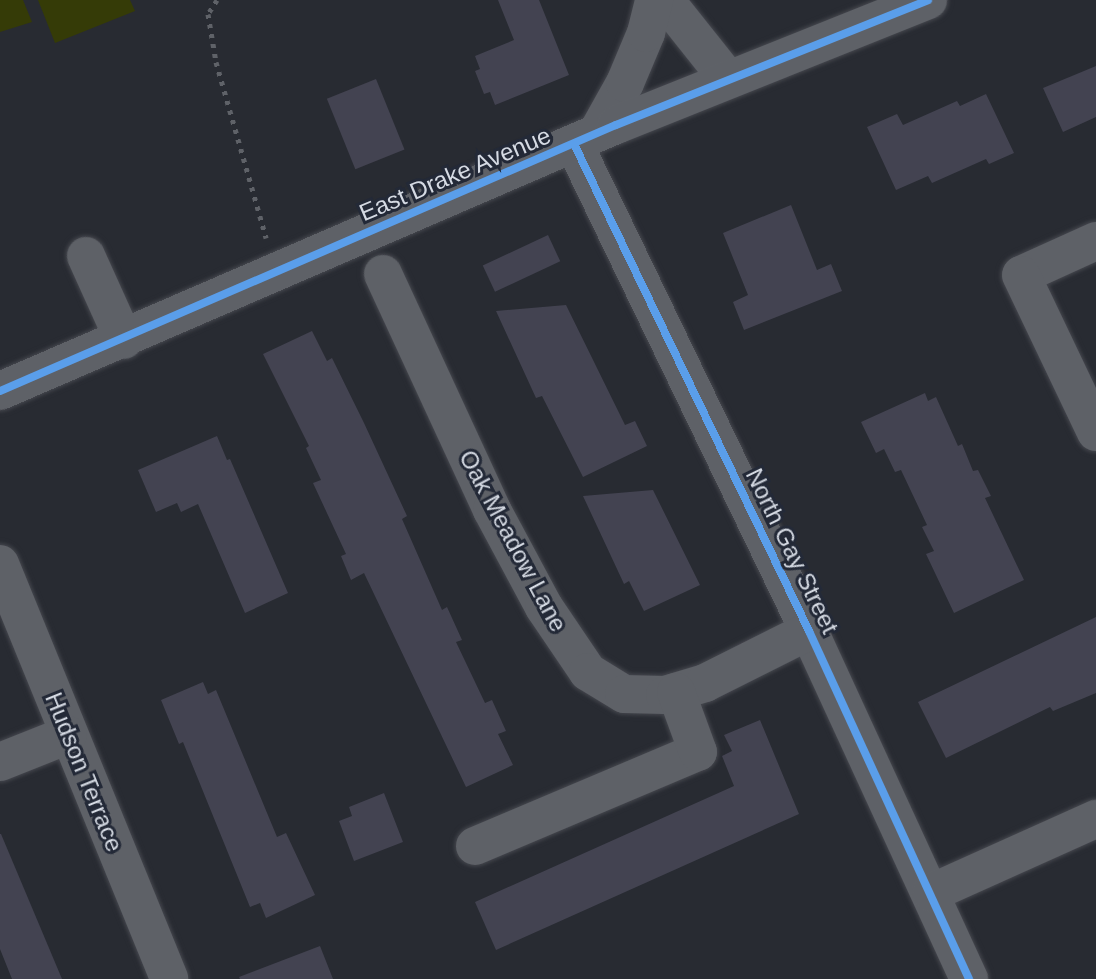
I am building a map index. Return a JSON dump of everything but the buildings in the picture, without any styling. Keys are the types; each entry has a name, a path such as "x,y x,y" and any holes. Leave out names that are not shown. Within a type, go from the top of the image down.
{"street":[{"path":"585,138 635,58 654,0"},
{"path":"665,0 727,78"},
{"name":"East Drake Avenue","path":"0,391 727,78 928,0"},
{"name":"North Gay Street","path":"585,138 969,979"},
{"path":"1096,241 1021,275 1096,432"},
{"path":"86,256 124,340"},
{"name":"Oak Meadow Lane","path":"383,274 492,510 544,607 588,672 624,694 676,692 705,683 809,631"},
{"name":"Hudson Terrace","path":"0,564 169,979"},
{"path":"475,846 698,752 676,692"},
{"path":"0,762 68,735"},
{"path":"931,893 1096,819"}],"path":[{"path":"217,0 208,14 216,62 266,238"}],"green space":[{"path":"0,0 23,0 32,22 0,32"},
{"path":"38,0 130,0 135,11 55,43"}],"cycle path":[{"path":"0,391 616,125 928,0"},
{"path":"574,144 809,631 969,979"}]}
